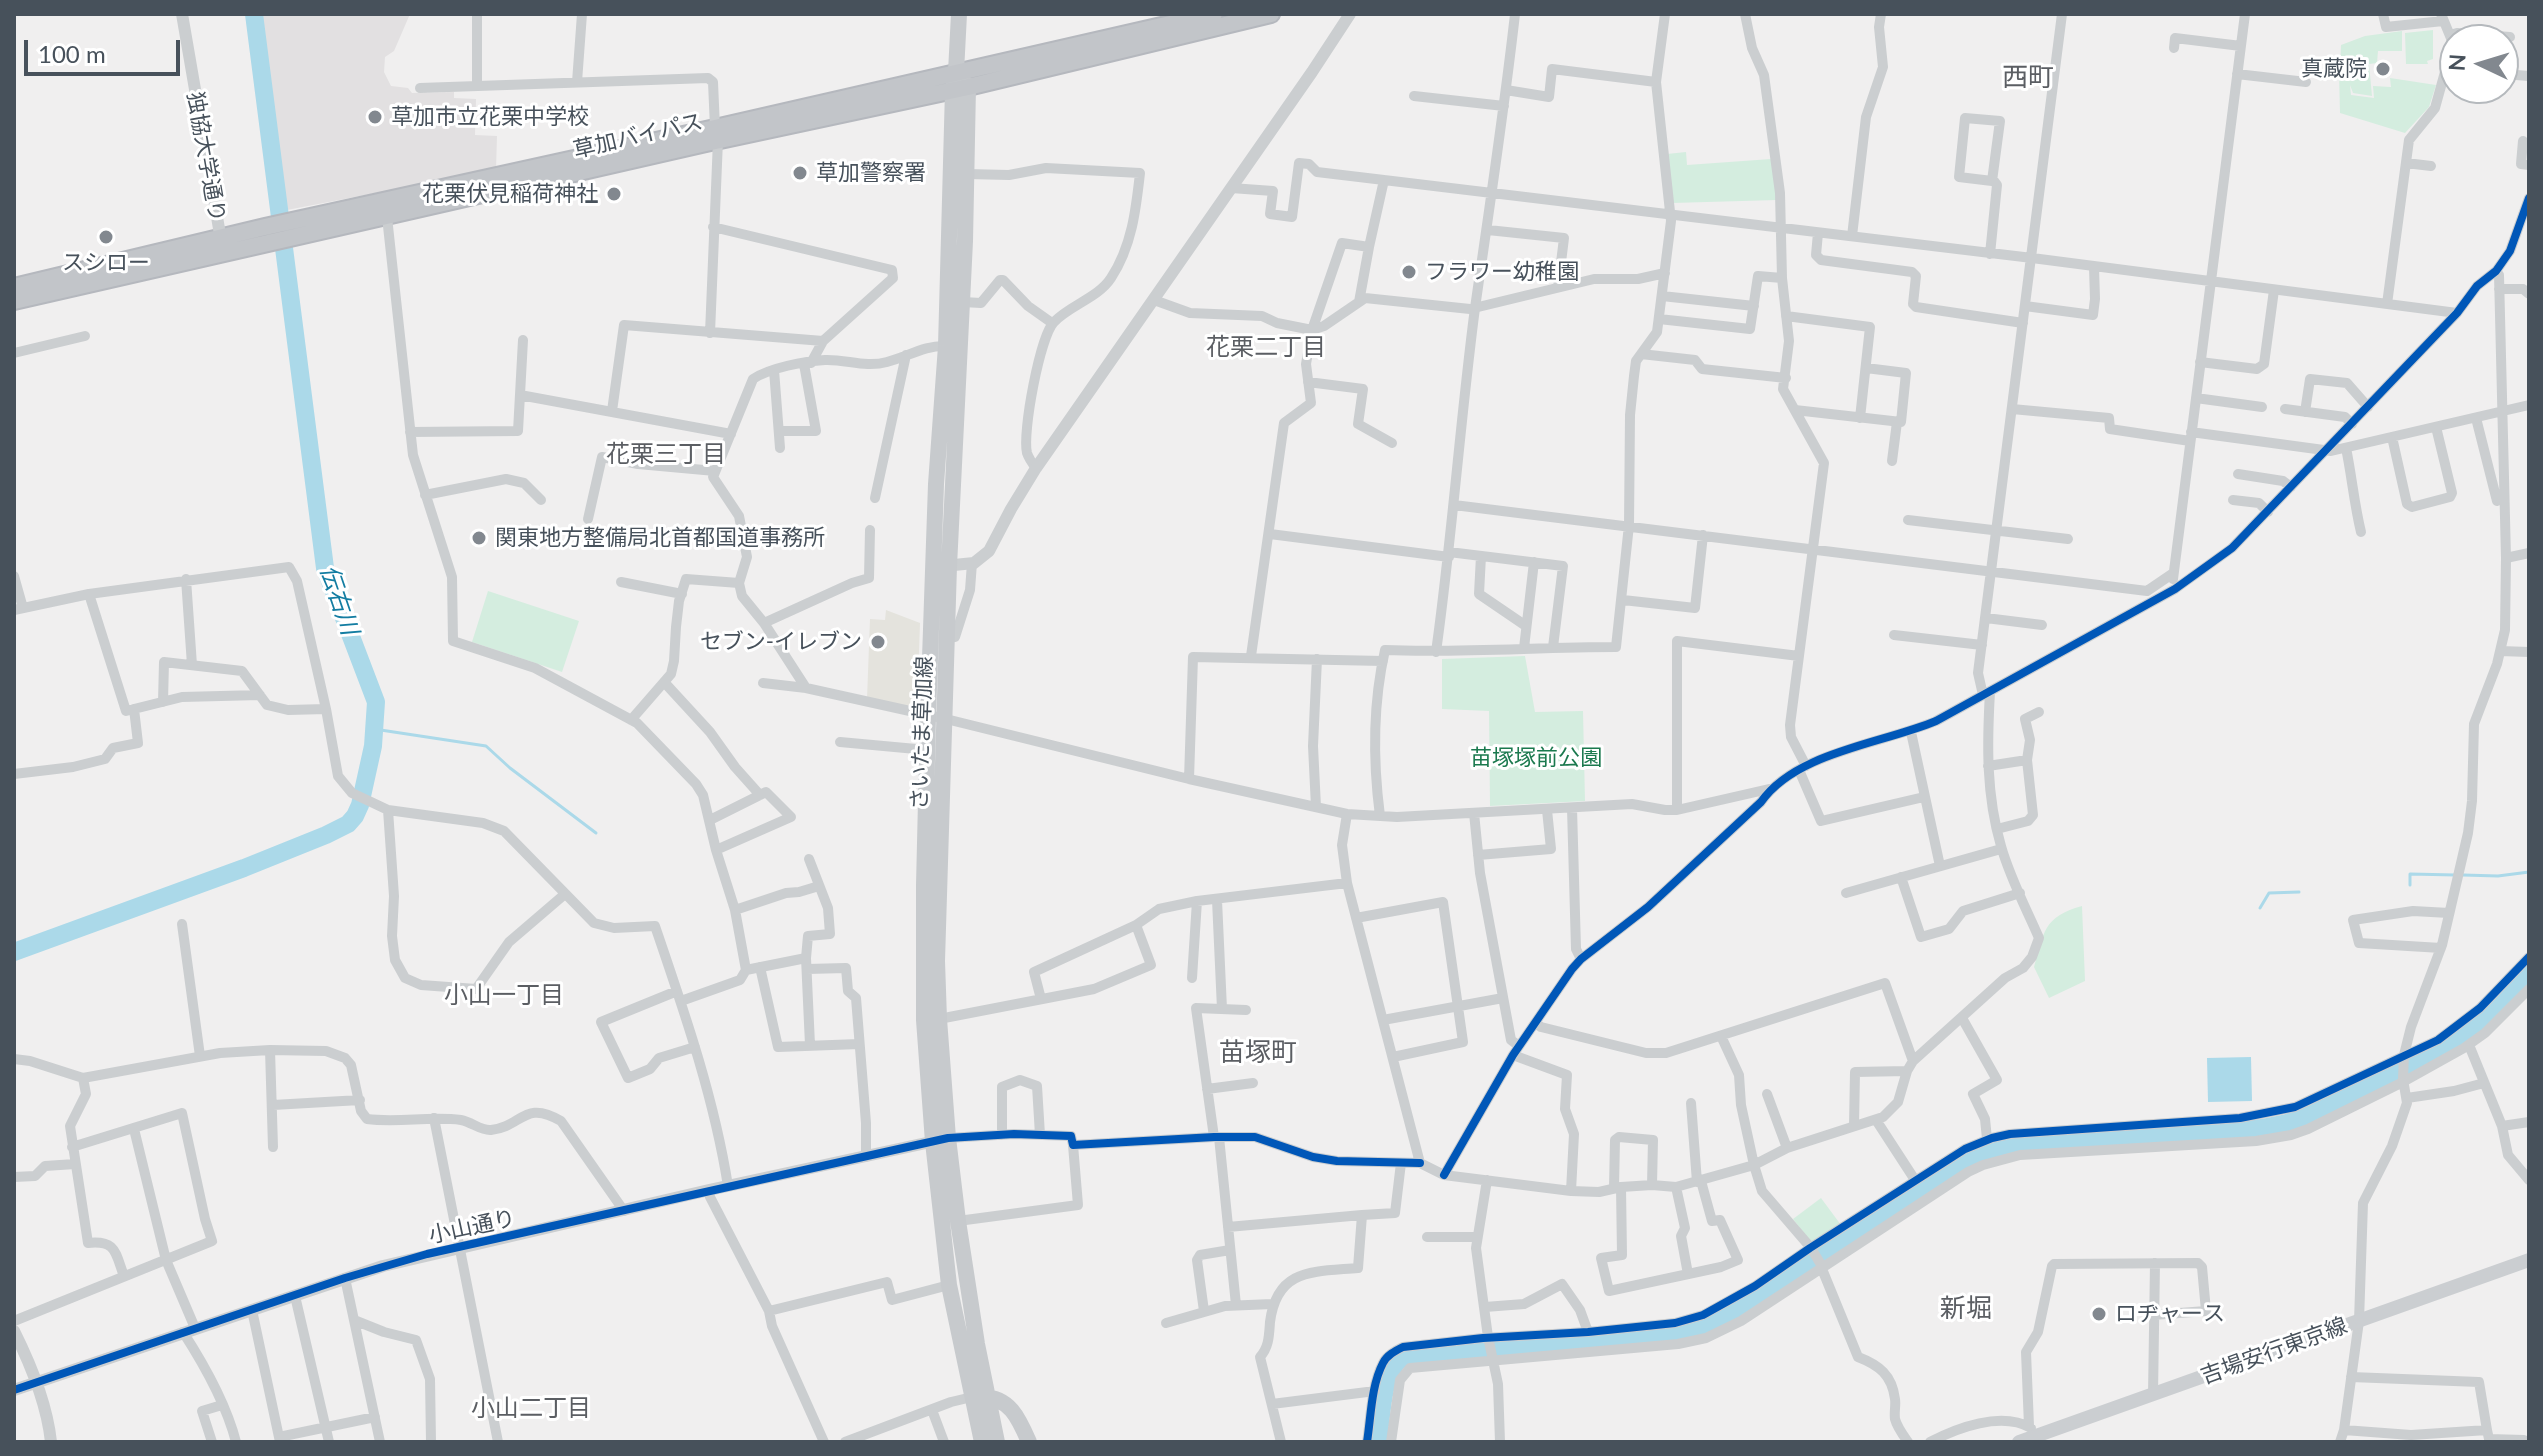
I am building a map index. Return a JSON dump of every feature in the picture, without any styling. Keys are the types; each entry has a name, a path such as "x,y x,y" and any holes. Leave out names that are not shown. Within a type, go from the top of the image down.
{"highway":[{"name":"草加バイパス","path":"290,230 387,217 956,72 1214,14"},
{"name":"草加バイパス","path":"14,287 222,245 716,134 960,89 1271,14"},
{"name":"草加バイパス","path":"14,301 222,245"}],"main road":[{"name":"さいたま草加線","path":"959,14 956,72 967,174 963,302 928,716 923,962 924,1020 940,1140 958,1221 977,1344 982,1442"},
{"name":"さいたま草加線","path":"960,89 936,484 947,638 938,884 940,1140 949,1285 980,1397 997,1442"},
{"name":"吉場安行東京線","path":"2019,1442 2033,1431 2153,1395 2529,1260"},
{"path":"980,1397 1011,1408 1029,1442"}],"street":[{"name":"独協大学通り","path":"182,14 222,245"},
{"path":"477,14 477,85"},
{"path":"577,82 582,14"},
{"path":"941,566 972,563 989,551 1036,468 1350,14"},
{"path":"1436,652 1475,308 1515,14"},
{"path":"1380,816 1375,778 1377,703 1385,650 1436,652 1616,647 1629,525 1630,415 1636,361 1657,332 1671,215 1656,82 1665,14"},
{"path":"1745,14 1752,48 1764,75 1780,193 1782,278 1789,341 1783,389 1824,463 1790,725 1791,737 1821,821 1924,797"},
{"path":"1852,236 1866,117 1883,67 1879,27 1881,14"},
{"path":"1073,1145 1255,1137 1313,1157 1337,1161 1420,1163 1444,1175 1571,1191 1599,1192 1618,1187 1652,1185 1676,1187 1754,1165 1787,1148 1883,1117 1898,1102 1910,1066 2005,978 2023,968 2032,957 2039,938 2001,849 1988,766 1986,693 1978,673 2062,14"},
{"path":"2175,589 2172,574 2245,14"},
{"path":"2383,14 2386,27 2442,17"},
{"path":"2174,48 2175,38 2241,46"},
{"path":"1506,90 1549,97 1552,69 1656,82"},
{"path":"2237,74 2306,82"},
{"path":"420,88 708,78 713,82 716,134 710,333"},
{"path":"1414,96 1504,106"},
{"path":"2387,304 2409,140 2435,108 2439,96"},
{"path":"1990,254 1997,185 1992,181 1959,177 1965,118 2000,121 1992,181"},
{"path":"2523,141 2521,164 2529,165"},
{"path":"1231,188 1273,191 1270,214 1292,217 1299,163 1309,164 1317,172 2032,258 2457,313"},
{"path":"2406,163 2431,166"},
{"path":"967,174 1009,175 1046,168 1140,173 1134,222 1113,276 1102,288 1052,323 1045,339 1028,412 1026,448 1036,468"},
{"path":"1359,302 1384,180"},
{"path":"763,683 806,688 946,719 1347,814 1474,813 1632,804 1677,810 1769,789 1825,757 1911,732 1936,721 2175,589 2232,548 2457,313 2477,286 2496,271 2526,218 2529,198"},
{"path":"387,217 413,455 452,577 453,641 535,668 637,723 703,795 735,910 746,970 740,980 601,1022 628,1078 650,1069 659,1058 695,1047"},
{"path":"713,227 892,270 893,278 823,341 808,363 816,431 779,431"},
{"path":"1488,230 1564,238 1558,287"},
{"path":"1818,233 1816,255 1821,260 1912,272 1916,276 1913,304 1916,307 2023,323"},
{"path":"1251,656 1284,423 1311,403 1306,364 1312,330 1342,243 1369,247"},
{"path":"2025,306 2093,315 2094,267"},
{"path":"2340,1442 2359,1321 2363,1203 2395,1139 2407,1103 2403,1056 2441,948 2470,817 2474,724 2505,630 2503,411 2499,275 2496,271"},
{"path":"1154,300 1190,313 1262,316 1277,323 1312,330 1324,326 1365,298 1475,308 1594,279 1638,279 1665,273"},
{"path":"1659,319 1750,329 1758,276 1782,278"},
{"path":"963,302 981,303 1003,280 1028,306 1052,323"},
{"path":"2499,289 2523,289 2529,294"},
{"path":"2200,362 2257,369 2264,364 2274,290"},
{"path":"1662,296 1754,306"},
{"path":"1786,316 1870,327 1860,418"},
{"path":"612,411 624,325 823,341"},
{"path":"14,353 85,336"},
{"path":"410,432 518,431 523,340"},
{"path":"806,688 764,623 742,596 739,583 747,557 739,516 713,477 715,471 753,379 763,372 825,360 867,365 946,346"},
{"path":"1641,354 1695,360 1702,369 1786,378"},
{"path":"875,498 906,355"},
{"path":"1795,410 1901,422 1906,373 1866,368"},
{"path":"774,370 780,448"},
{"path":"2305,412 2310,379 2347,383 2368,407"},
{"path":"1308,382 1363,389 1358,424 1392,443"},
{"path":"520,395 731,434"},
{"path":"2196,398 2262,407"},
{"path":"2012,409 2109,418 2110,429 2326,451 2529,405"},
{"path":"2285,409 2345,417 2352,424"},
{"path":"2476,418 2491,490 2497,501"},
{"path":"1892,461 1897,422"},
{"path":"2392,437 2407,504 2412,507 2450,497 2452,493 2436,427"},
{"path":"2346,448 2352,496 2361,532"},
{"path":"588,519 602,457 638,464 715,471"},
{"path":"2238,474 2283,481 2291,487"},
{"path":"425,495 506,479 524,483 541,500"},
{"path":"2233,500 2259,503 2268,512"},
{"path":"1454,505 2147,591 2172,574"},
{"path":"1908,520 2068,539"},
{"path":"764,623 869,578 870,530"},
{"path":"1270,534 1563,566 1553,647"},
{"path":"1623,600 1695,608 1703,535"},
{"path":"2506,558 2529,553"},
{"path":"1481,556 1479,594 1526,626"},
{"path":"1524,648 1534,562"},
{"path":"947,638 955,637 970,590 972,563"},
{"path":"14,576 18,609 89,594 289,567 297,581 338,776 353,793 388,810 483,823 504,831 594,923 614,928 655,926 718,1128 728,1186"},
{"path":"186,579 192,665"},
{"path":"631,720 671,674 686,579 739,583"},
{"path":"621,582 682,594"},
{"path":"89,594 126,711 182,697 260,695"},
{"path":"1986,618 2042,625"},
{"path":"1894,635 1982,645"},
{"path":"1677,810 1677,641 1799,656"},
{"path":"2500,651 2529,652"},
{"path":"1189,779 1193,657 1383,661"},
{"path":"1316,807 1313,746 1317,659"},
{"path":"163,702 164,662 242,671 267,705 288,710 326,709"},
{"path":"664,682 710,732 760,795"},
{"path":"14,774 73,767 105,759 113,748 138,743 134,709"},
{"path":"1997,829 2028,821 2033,815 2027,760 2030,740 2025,719 2039,712"},
{"path":"1911,732 1940,866"},
{"path":"840,742 927,750"},
{"path":"1988,766 2027,760"},
{"path":"1444,1175 1516,1050 1581,959 1658,898 1761,802 1769,789"},
{"path":"710,820 766,792 791,817 716,850"},
{"path":"1572,808 1576,949 1581,959"},
{"path":"388,810 394,896 393,949 405,978 413,982 476,989 509,942 565,894"},
{"path":"1478,855 1551,849 1547,810"},
{"path":"1474,813 1478,855 1511,1040 1516,1050 1567,1075 1565,1109 1574,1134 1571,1191"},
{"path":"1347,814 1342,845 1347,883 1420,1163"},
{"path":"1846,893 2001,849"},
{"path":"809,859 828,908 830,934 808,936 810,1045"},
{"path":"1901,877 1921,937 1949,929 1963,911 2020,893"},
{"path":"1041,999 1034,972 1136,925 1159,909 1197,901 1347,883"},
{"path":"735,910 819,886"},
{"path":"1217,900 1222,1009"},
{"path":"1192,978 1189,954 1197,901"},
{"path":"1356,918 1443,902 1463,1042 1393,1057"},
{"path":"2441,948 2359,943 2353,920 2413,911 2449,913"},
{"path":"182,924 200,1056"},
{"path":"939,1019 1094,989 1151,965 1136,925"},
{"path":"1367,1442 1383,1362 1403,1347 1675,1323 1703,1315 1755,1286 1965,1149 1987,1139 2039,1131 2240,1118 2280,1111 2311,1101 2438,1040 2496,993 2529,957"},
{"path":"746,970 807,963 846,968 848,991 856,998 866,1157"},
{"path":"760,967 778,1047 859,1044"},
{"path":"1535,1023 1646,1053 1666,1053 1885,983 1910,1066"},
{"path":"1391,1442 1399,1385 1407,1370 1415,1366 1692,1342 1741,1321 1968,1172 1995,1161 2035,1153 2272,1139 2308,1129 2469,1045 2529,989"},
{"path":"1383,1020 1503,998"},
{"path":"1236,1305 1217,1137 1196,1008 1246,1010"},
{"path":"1962,1018 1997,1080 1973,1094 1985,1119 1987,1139"},
{"path":"1721,1036 1739,1075 1741,1105 1762,1191 1811,1248 1858,1357 1884,1370 1895,1395 1895,1419 1908,1442"},
{"path":"2469,1045 2502,1126 2508,1155 2529,1180"},
{"path":"270,1050 273,1147"},
{"path":"14,1059 83,1078 200,1056 270,1050 326,1051 345,1058 351,1065 361,1111 367,1119 434,1118 466,1121 493,1130 532,1112 553,1116 561,1121 624,1211"},
{"path":"1854,1126 1855,1072 1910,1066"},
{"path":"83,1078 86,1094 70,1126 88,1243 104,1241 113,1247 124,1276"},
{"path":"1002,1135 1002,1087 1020,1080 1037,1086 1040,1135"},
{"path":"1207,1089 1253,1083"},
{"path":"2407,1098 2484,1083"},
{"path":"1767,1094 1787,1148"},
{"path":"273,1105 360,1100"},
{"path":"1652,1185 1653,1140 1619,1137 1615,1140 1622,1255 1601,1258 1609,1291 1721,1267 1738,1260 1720,1220 1712,1221 1699,1182 1691,1103"},
{"path":"14,1321 212,1241 182,1113 72,1147"},
{"path":"434,1118 498,1442"},
{"path":"1876,1120 1915,1180"},
{"path":"2502,1126 2529,1122"},
{"path":"134,1129 166,1260 189,1330 236,1442"},
{"path":"940,1140 1002,1135 1071,1136 1078,1205 958,1221"},
{"name":"小山通り","path":"14,1390 383,1266 940,1140"},
{"path":"1228,1227 1395,1213 1401,1163"},
{"path":"14,1177 35,1176 45,1166 75,1164"},
{"path":"1487,1180 1476,1237 1498,1384 1500,1442"},
{"path":"1676,1187 1685,1228 1681,1236 1688,1274"},
{"path":"709,1190 769,1311 772,1326 824,1442"},
{"path":"1281,1442 1260,1357 1267,1349 1272,1304 1281,1288 1293,1278 1358,1268 1362,1215"},
{"path":"1427,1237 1476,1237"},
{"path":"1204,1311 1197,1260 1200,1255 1230,1250"},
{"path":"2153,1395 2155,1263"},
{"path":"1930,1442 1990,1422 2033,1431 2026,1352 2038,1332 2054,1264 2198,1263 2202,1267 2206,1311 2153,1315"},
{"path":"345,1278 380,1442"},
{"path":"769,1311 887,1282 892,1300 949,1285"},
{"path":"1485,1307 1524,1304 1562,1284 1580,1310 1588,1332"},
{"path":"295,1296 329,1442"},
{"path":"1166,1323 1236,1305 1272,1304"},
{"path":"252,1310 280,1440 375,1417"},
{"path":"354,1320 416,1340 430,1379 431,1442"},
{"path":"14,1331 28,1359 46,1414 51,1442"},
{"path":"2351,1377 2479,1382 2489,1439 2526,1439"},
{"path":"1272,1404 1375,1391"},
{"path":"845,1442 932,1410 980,1397"},
{"path":"212,1442 202,1411 222,1405"},
{"path":"932,1410 944,1442"},
{"path":"2344,1430 2411,1435 2487,1430"}],"shaded area":[{"name":"草加市立花栗中学校","path":"260,14 410,14 394,51 385,57 384,72 391,86 408,88 412,93 454,92 454,98 476,99 475,135 497,136 496,170 287,210"},
{"path":"886,610 920,623 917,706 914,709 867,699 870,619 885,620"}],"green space":[{"path":"2433,30 2433,59 2427,61 2428,64 2406,64 2405,33"},
{"path":"2402,31 2402,51 2378,51 2377,63 2369,64 2372,96 2353,93 2350,85 2351,95 2374,98 2373,86 2391,87 2390,78 2436,85 2429,107 2405,133 2340,113 2339,73 2348,72 2340,71 2341,45 2365,36"},
{"path":"1686,152 1687,165 1771,159 1777,200 1672,203 1667,154"},
{"path":"488,591 579,621 562,672 472,642"},
{"name":"苗塚塚前公園","path":"1525,656 1535,712 1583,711 1585,801 1490,806 1489,711 1442,709 1442,659"},
{"path":"2082,906 2085,981 2049,998 2034,967 2043,935 2059,915"},
{"path":"1821,1198 1841,1225 1810,1241 1793,1219"}],"water":[{"path":"2251,1057 2252,1101 2208,1102 2207,1058"}],"waterway":[{"name":"伝右川","path":"14,952 326,835 348,824 360,805 373,746 376,702 325,568 254,14"},
{"path":"374,729 486,746 596,833"},
{"path":"2463,875 2498,876 2529,872"},
{"path":"2410,885 2410,874 2455,875"},
{"path":"2260,908 2269,893 2299,892"},
{"path":"1378,1442 1386,1386 1401,1358 1678,1334 1706,1326 1744,1307 1974,1156 1999,1147 2025,1143 2221,1133 2287,1123 2312,1114 2432,1054 2476,1027 2529,974"}],"cycle path":[{"path":"1444,1175 1513,1055 1581,959 1648,907 1776,785 1795,771 1841,751 1936,721 2175,589 2232,548 2457,313 2477,286 2496,271 2510,251 2529,198"},
{"path":"1367,1442 1379,1372 1387,1358 1403,1347 1675,1323 1703,1315 1755,1286 1965,1149 2010,1134 2240,1118 2295,1107 2438,1040 2480,1008 2529,957"},
{"path":"14,1390 345,1278 427,1254 948,1138 1014,1134 1071,1136 1073,1145 1255,1137 1313,1157 1337,1161 1420,1163"}],"place":[{"name":"真蔵院","path":"2383,69"},
{"name":"草加市立花栗中学校","path":"375,117"},
{"name":"草加警察署","path":"800,173"},
{"name":"花栗伏見稲荷神社","path":"614,194"},
{"name":"スシロー","path":"106,237"},
{"name":"フラワー幼稚園","path":"1409,272"},
{"name":"関東地方整備局北首都国道事務所","path":"479,538"},
{"name":"セブン-イレブン","path":"878,642"},
{"name":"ロヂャース","path":"2099,1314"}],"district":[{"name":"西町","path":"2028,78"},
{"name":"花栗二丁目","path":"1266,347"},
{"name":"花栗三丁目","path":"666,454"},
{"name":"小山一丁目","path":"504,995"},
{"name":"苗塚町","path":"1258,1053"},
{"name":"新堀","path":"1966,1309"},
{"name":"小山二丁目","path":"531,1408"}]}
